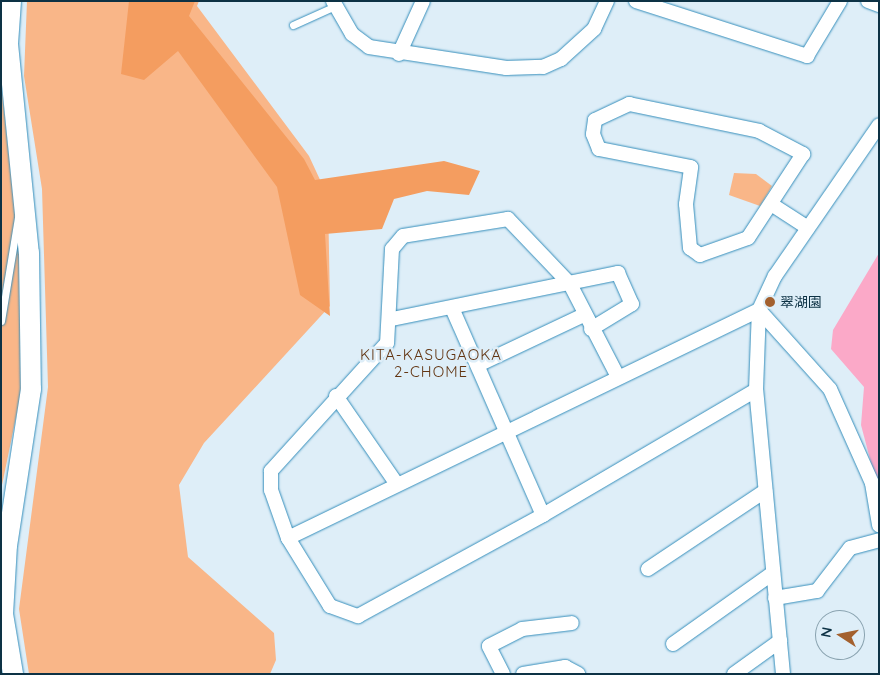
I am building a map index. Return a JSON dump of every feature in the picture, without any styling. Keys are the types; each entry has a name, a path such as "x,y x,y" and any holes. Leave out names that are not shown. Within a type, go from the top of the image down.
{"street":[{"path":"11,1 8,44 25,197 31,389 4,546 3,614 12,674"},
{"path":"398,54 423,1"},
{"path":"334,4 352,34 369,47 398,54 506,68 544,68 580,45 607,1"},
{"path":"636,1 807,56 840,1"},
{"path":"868,1 879,5"},
{"path":"629,104 759,131 803,154 771,204 748,238 700,255 690,248 686,204 691,167 599,149 592,134 595,120 629,104"},
{"path":"783,674 756,390 759,310 775,276 879,126"},
{"path":"771,204 808,228"},
{"path":"616,375 570,284 508,219 403,236 392,249 392,319 388,343 336,396 271,471 271,490 288,538 330,606 358,616 543,515 756,390"},
{"path":"392,319 618,273 632,304 592,329"},
{"path":"452,308 543,515"},
{"path":"288,538 616,375 759,310"},
{"path":"759,310 830,389 872,483 879,525"},
{"path":"478,366 584,315"},
{"path":"336,396 396,483"},
{"path":"648,570 765,491"},
{"path":"775,598 817,592 850,548 879,540"},
{"path":"673,644 772,573"},
{"path":"503,674 489,646 522,629 572,623"},
{"path":"734,674 780,641"},
{"path":"523,674 564,667 578,674"}],"lane":[{"path":"293,25 334,4"},
{"path":"1,322 13,227 25,197"}],"shaded area":[{"path":"27,1 199,1 197,6 309,156 328,197 330,306 204,443 179,485 188,557 274,633 276,660 270,674 29,674 19,609 48,387 42,189 24,76"},
{"path":"129,1 195,1 189,16 304,159 315,180 444,161 480,171 469,195 427,191 394,199 382,229 325,234 330,316 300,295 277,187 178,51 144,80 121,74"},
{"path":"1,80 19,252 22,388 1,490"},
{"path":"734,173 756,174 772,186 760,206 729,195"},
{"path":"879,253 879,493 861,425 864,387 831,349 833,330"}],"place":[{"name":"翠湖園","path":"770,302"}],"district":[{"name":"KITA-KASUGAOKA 2-CHOME","path":"431,362"}]}
